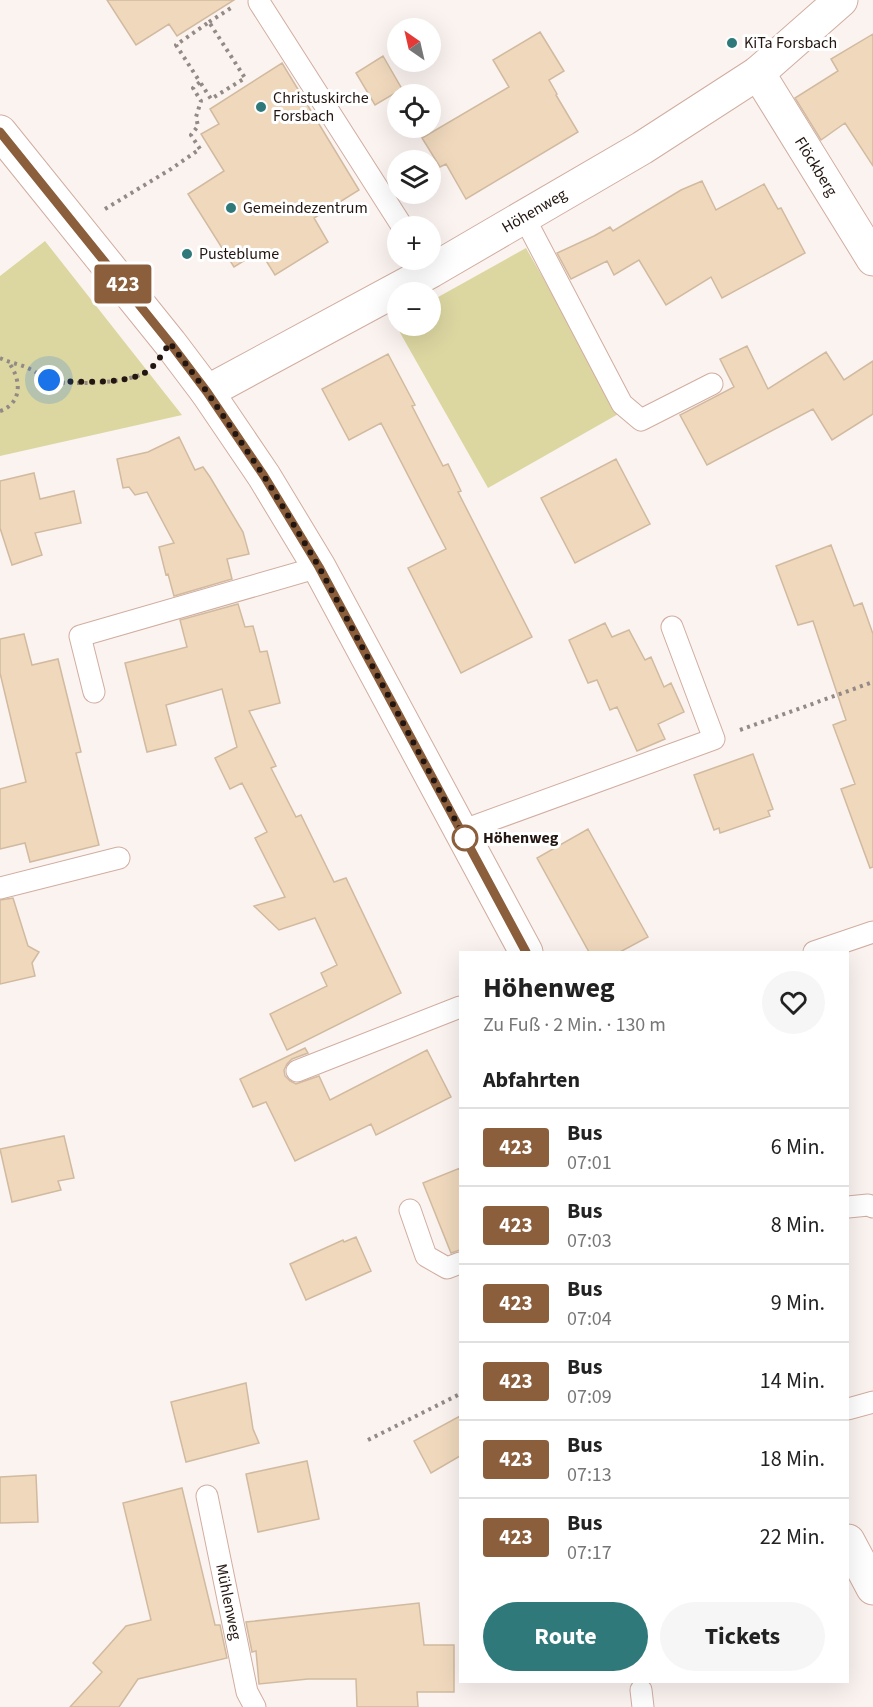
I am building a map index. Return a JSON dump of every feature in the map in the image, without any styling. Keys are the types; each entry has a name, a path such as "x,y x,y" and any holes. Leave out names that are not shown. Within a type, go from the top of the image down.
{"main road":[{"name":"Höhenweg","path":"441,258 524,217 642,148 758,73 841,0"},
{"name":"Flöckberg","path":"758,73 873,259"},
{"path":"0,132 170,343 207,392 264,476 319,567 525,951"},
{"name":"Höhenweg","path":"207,392 418,270"},
{"path":"849,1543 873,1587"}],"lane":[{"path":"259,2 396,216"},
{"path":"524,217 622,404 641,420 712,384"},
{"path":"94,692 80,636 319,567"},
{"path":"461,831 714,739 672,627"},
{"path":"0,888 119,858"},
{"path":"817,951 873,932"},
{"path":"297,1071 459,1007"},
{"path":"849,1208 868,1205 873,1207"},
{"path":"410,1210 426,1256 447,1268 459,1263"},
{"path":"849,1409 873,1402"},
{"name":"Mühlenweg","path":"207,1496 247,1692 255,1707"}],"path":[{"path":"210,22 245,78 212,99 176,45 210,22 235,6"},
{"path":"106,208 200,149 191,135 198,126 196,117 201,101 193,88 200,82"},
{"path":"8,363 31,369 49,380 72,382 120,380 150,370 170,343"},
{"path":"0,358 8,363 16,373 18,383 17,393 9,406 0,411"},
{"path":"714,739 873,682"},
{"path":"368,1440 459,1394"}],"shaded area":[{"path":"45,241 182,415 0,456 0,276"},
{"path":"526,248 620,413 488,488 402,336 441,336 441,295"}],"building":[{"path":"107,0 234,0 177,36 169,24 136,45"},
{"path":"540,32 564,71 549,80 578,132 466,199 446,164 441,166 441,150 429,150 422,138 441,138 441,127 509,87 493,60"},
{"path":"873,34 873,166 845,123 821,140 795,98 838,71 831,59"},
{"path":"383,56 387,63 387,72 392,72 399,84 387,84 387,98 375,105 356,73"},
{"path":"282,63 359,190 314,218 328,242 275,275 260,251 234,267 188,194 224,171 201,134 219,124 210,109"},
{"path":"702,181 716,210 764,184 778,209 781,208 805,253 722,298 711,277 666,305 639,260 614,275 607,261 571,279 557,253 610,227 613,231 681,190"},
{"path":"747,346 768,389 826,352 844,380 873,361 873,414 832,440 813,409 707,465 680,415 734,387 720,359"},
{"path":"388,354 443,466 448,464 461,491 458,492 532,637 461,673 408,568 446,549 381,423 349,440 322,389"},
{"path":"179,437 195,470 203,467 243,532 249,554 227,559 232,579 174,596 159,547 174,543 147,492 135,495 129,487 123,488 117,459 148,452"},
{"path":"616,459 650,524 575,563 541,498"},
{"path":"34,473 40,499 74,491 81,523 35,533 42,555 12,565 0,528 0,481"},
{"path":"831,545 854,606 862,603 873,634 873,867 870,868 841,789 855,784 833,725 846,720 813,621 798,625 776,566"},
{"path":"238,604 245,627 253,626 260,652 267,651 280,703 249,711 276,766 271,768 296,817 301,815 334,882 346,878 401,993 287,1050 270,1014 327,986 321,973 337,965 315,918 279,930 254,906 285,897 255,838 267,832 242,783 230,789 215,758 237,747 222,689 166,705 176,745 147,752 125,663 187,647 180,620"},
{"path":"605,623 612,637 629,630 645,660 651,657 664,687 671,683 684,712 658,724 665,739 637,751 617,707 610,710 597,680 588,683 569,640"},
{"path":"24,634 32,665 58,659 81,752 76,753 99,845 30,862 25,843 0,849 0,789 26,782 0,673 0,639"},
{"path":"753,754 773,809 768,811 770,816 720,833 719,828 714,830 694,775"},
{"path":"588,829 648,937 622,951 588,951 537,858"},
{"path":"13,898 28,946 39,952 32,963 35,976 0,984 0,900"},
{"path":"305,1048 308,1053 292,1059 287,1064 284,1070 285,1076 296,1084 319,1076 330,1100 427,1050 451,1097 376,1135 371,1124 295,1161 266,1102 253,1107 240,1079"},
{"path":"64,1136 74,1178 58,1181 61,1190 12,1202 0,1149"},
{"path":"459,1168 459,1250 451,1253 423,1183"},
{"path":"356,1237 371,1271 306,1300 290,1264 343,1240 344,1242"},
{"path":"246,1383 253,1429 259,1443 186,1462 171,1402"},
{"path":"459,1417 459,1457 431,1473 414,1441"},
{"path":"307,1461 319,1519 258,1532 246,1474"},
{"path":"36,1475 38,1522 0,1523 0,1477"},
{"path":"182,1488 215,1625 220,1625 227,1658 138,1679 119,1707 70,1707 102,1672 93,1663 126,1626 151,1620 123,1503"},
{"path":"419,1603 424,1645 454,1645 454,1692 417,1692 418,1707 357,1707 356,1679 308,1679 259,1684 256,1651 252,1652 246,1622"}],"bus line":[{"name":"423","path":"0,132 170,343 207,392 264,476 319,567 525,951"}],"place":[{"name":"KiTa Forsbach","path":"732,43"},
{"name":"Christuskirche Forsbach","path":"261,107"},
{"name":"Gemeindezentrum","path":"231,208"},
{"name":"Pusteblume","path":"187,254"},
{"name":"Höhenweg","path":"465,838"}],"route":[{"path":"49,380 72,382 131,378 150,370 170,343 207,392 264,476 319,567 467,842 465,838"}]}
